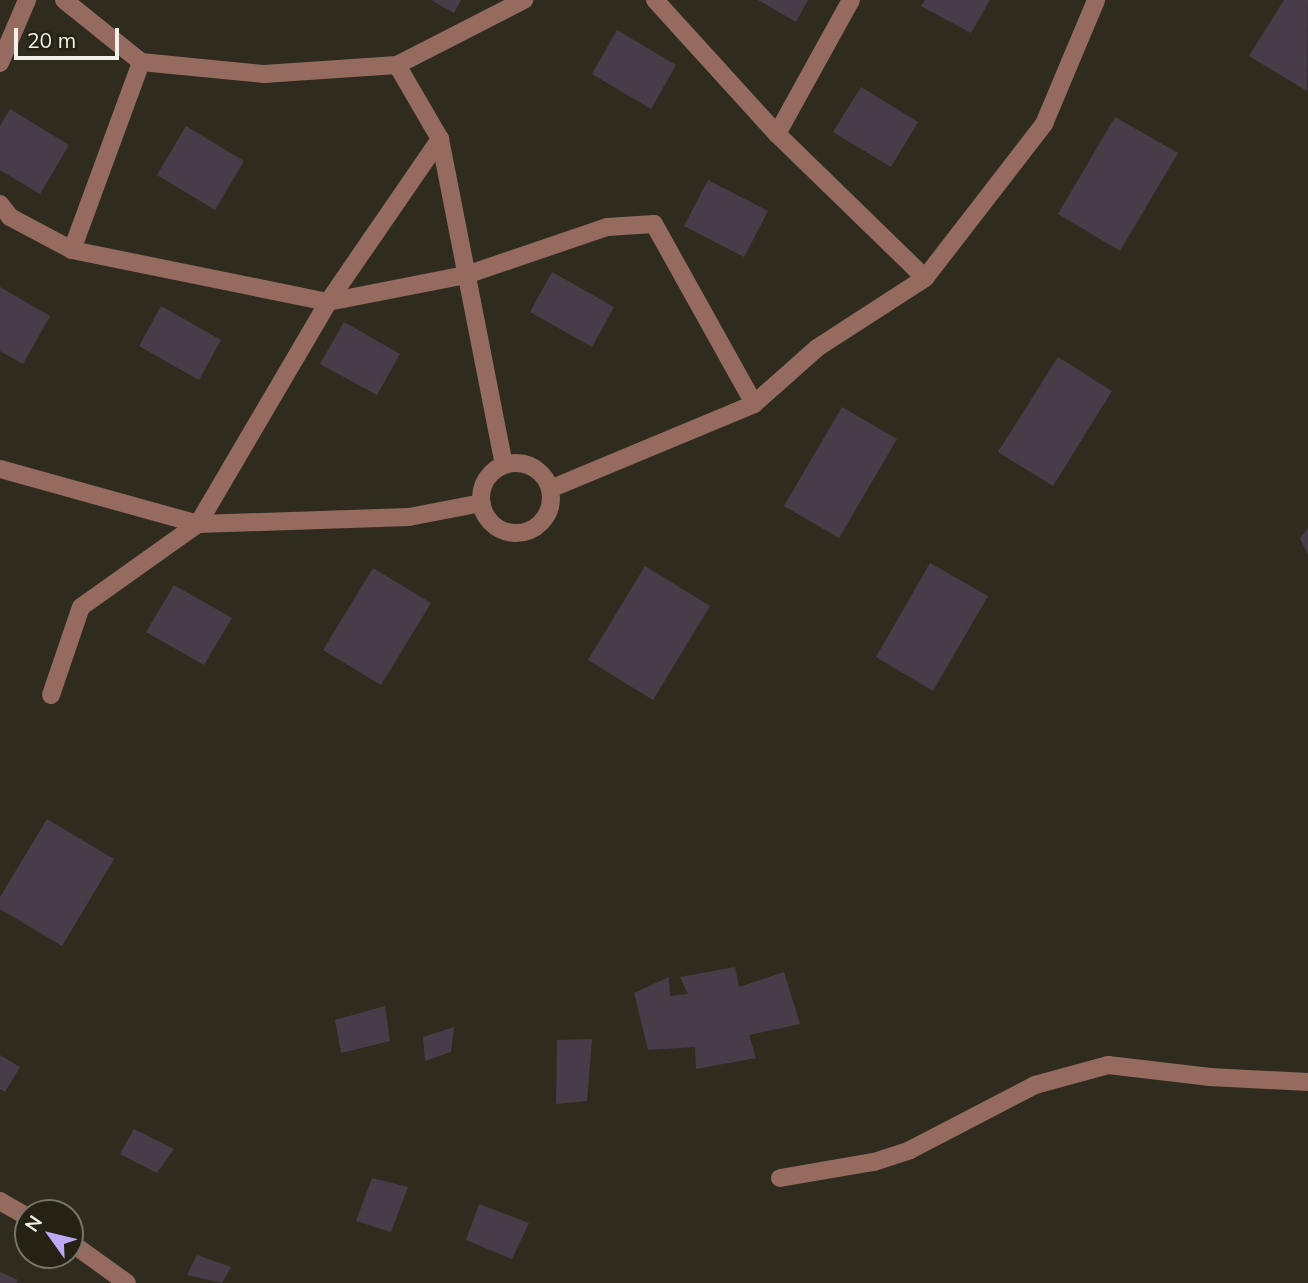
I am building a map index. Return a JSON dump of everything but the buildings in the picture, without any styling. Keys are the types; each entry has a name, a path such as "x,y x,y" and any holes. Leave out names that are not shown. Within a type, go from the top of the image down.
{"street":[{"path":"0,63 27,0"},
{"path":"64,0 141,62 264,74 397,65 524,0"},
{"path":"655,0 777,134 925,278"},
{"path":"777,134 851,0"},
{"path":"550,489 754,404 817,348 925,278 1044,124 1096,0"},
{"path":"72,250 141,62"},
{"path":"397,65 440,139 504,466"},
{"path":"51,695 81,607 198,524 328,302 440,139"},
{"path":"3,217 72,250 328,302 466,275 607,227 653,224 754,404"},
{"path":"516,463 537,470 550,489 545,519 526,532 503,531 485,515 482,503 486,480 504,466 516,463"},
{"path":"0,469 198,524 409,517 482,503"},
{"path":"780,1178 886,1158 1035,1085 1108,1065 1210,1077 1308,1082"},
{"path":"84,1252 127,1283"}]}
